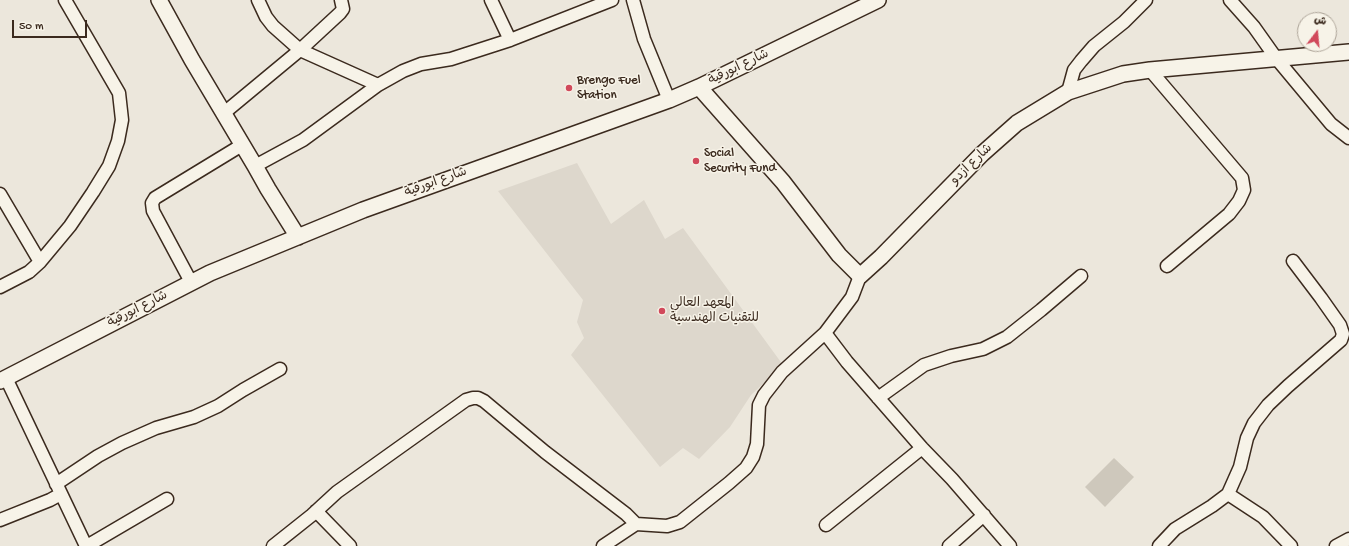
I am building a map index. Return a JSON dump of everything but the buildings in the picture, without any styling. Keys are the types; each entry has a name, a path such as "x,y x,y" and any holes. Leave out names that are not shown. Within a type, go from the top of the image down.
{"main road":[{"path":"159,0 192,60 298,237"},
{"name":"شارع ابورقية","path":"3,379 210,273 363,210 669,100 699,87 878,0"},
{"name":"شارع ازدو","path":"860,276 881,257 982,154 1018,124 1068,92 1123,74 1150,70 1349,52"},
{"path":"699,87 784,182 840,255 860,276"}],"street":[{"path":"0,288 29,272 40,262 70,226 109,166 118,141 122,120 119,93 65,0"},
{"path":"258,0 266,16 274,26 300,50 378,85"},
{"path":"224,113 300,50 340,13 343,9 341,0"},
{"path":"491,0 510,40"},
{"path":"255,166 303,140 378,85 403,71 421,64 451,59 510,40 612,0"},
{"path":"633,0 644,39 669,100"},
{"path":"1068,92 1074,70 1081,60 1094,46 1124,22 1146,0"},
{"path":"1230,0 1254,27 1276,58 1331,124 1349,138"},
{"path":"1150,70 1242,178 1244,190 1239,201 1229,214 1167,266"},
{"path":"191,282 153,211 152,203 155,198 242,145"},
{"path":"0,194 40,262"},
{"path":"1159,546 1175,529 1228,494 1240,467 1247,438 1254,423 1268,405 1341,340 1343,334 1340,325 1293,261"},
{"path":"603,546 636,524 668,526 680,522 746,468 753,457 757,444 759,405 764,394 782,372 825,333 852,297 860,276"},
{"path":"878,398 924,365 951,356 983,349 1007,337 1081,276"},
{"path":"825,333 847,362 878,398 984,515 1010,546"},
{"path":"0,520 50,500 59,489 98,456 122,443 156,428 194,417 218,406 280,369"},
{"path":"3,379 86,546 167,499"},
{"path":"273,546 337,492 466,400 473,398 478,398 484,401 545,452 626,514 636,524"},
{"path":"826,526 922,448"},
{"path":"1228,494 1263,517 1291,546"},
{"path":"316,511 350,546"},
{"path":"949,546 984,515"},
{"path":"1336,546 1349,539"}],"shaded area":[{"name":"المعهد العالي للتقنيات الهندسية","path":"577,163 611,224 644,200 665,239 683,228 783,365 751,395 730,427 699,459 683,448 660,467 571,355 584,338 577,322 583,300 498,191"},
{"path":"1114,458 1134,477 1105,507 1085,487"}],"place":[{"name":"Brengo Fuel Station","path":"569,88"},
{"name":"Social Security Fund","path":"696,161"},
{"name":"المعهد العالي للتقنيات الهندسية","path":"662,311"}]}
